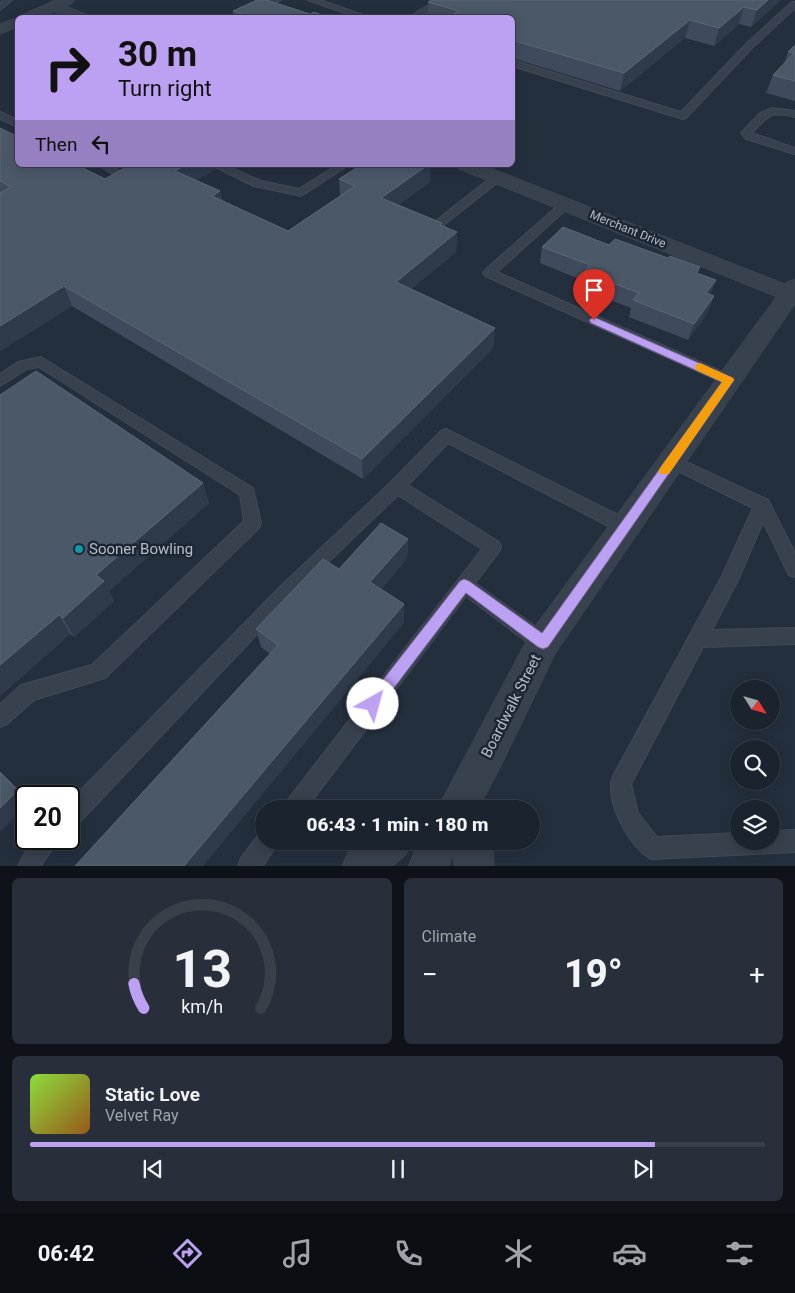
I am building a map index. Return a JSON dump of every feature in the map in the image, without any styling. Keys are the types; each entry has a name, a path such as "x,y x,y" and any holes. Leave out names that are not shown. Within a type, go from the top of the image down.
{"street":[{"path":"34,15 61,3 79,15"},
{"path":"0,29 15,23"},
{"name":"Merchant Drive","path":"471,167 793,293"},
{"name":"Boardwalk Street","path":"466,800 543,643 729,380 793,293"},
{"path":"362,866 366,860 380,850"},
{"path":"429,866 435,850"},
{"path":"473,850 474,866"}],"lane":[{"path":"0,8 8,0"},
{"path":"260,9 277,0"},
{"path":"312,0 359,15"},
{"path":"416,15 444,0"},
{"path":"515,64 684,116 749,46 795,4"},
{"path":"249,9 260,9 280,15"},
{"path":"795,114 773,109 767,111 746,133 750,137 795,151"},
{"path":"0,115 15,122"},
{"path":"107,167 115,171"},
{"path":"220,167 258,184 301,194 341,167"},
{"path":"432,229 498,177"},
{"path":"566,204 489,274 729,380"},
{"path":"0,381 24,365 40,362 247,492 253,523 98,672 28,692 0,717"},
{"path":"80,806 288,590 397,486 446,435 626,527"},
{"path":"672,461 762,505 789,546 795,570"},
{"path":"300,800 493,547 397,486"},
{"path":"762,505 729,580 620,783 629,818 652,848 795,841"},
{"path":"464,585 543,643"},
{"path":"697,639 795,636"},
{"path":"29,866 37,850"},
{"path":"249,866 261,850"}],"building":[{"path":"257,0 266,0 310,14 314,12 322,15 244,15 233,11"},
{"path":"432,0 768,0 757,10 744,7 719,28 690,20 624,73 515,41 515,15 452,15 459,11 428,2"},
{"path":"795,45 795,81 773,75 794,53 788,52"},
{"path":"0,128 15,136 15,167 81,167 105,179 126,167 182,167 175,171 220,191 212,196 288,231 355,186 339,179 358,167 425,167 381,198 442,223 440,225 457,232 396,282 495,328 362,459 64,286 0,326 0,193 11,187 0,181"},
{"path":"563,227 609,245 615,239 700,267 696,273 716,280 706,293 714,296 694,324 633,300 639,293 584,272 590,265 542,247"},
{"name":"Sooner Bowling","path":"36,371 203,483 96,575 104,581 63,618 59,615 0,665 0,395"},
{"path":"381,523 408,539 370,582 404,604 184,866 75,866 278,645 256,629 323,559 339,569"},
{"path":"0,772 15,787 15,793 0,808"}],"slow traffic":[{"path":"665,471 729,380 700,367"}],"place":[{"name":"Sooner Bowling","path":"79,549"}],"route":[{"path":"373,704 464,585 543,643 729,380 594,320"}]}
